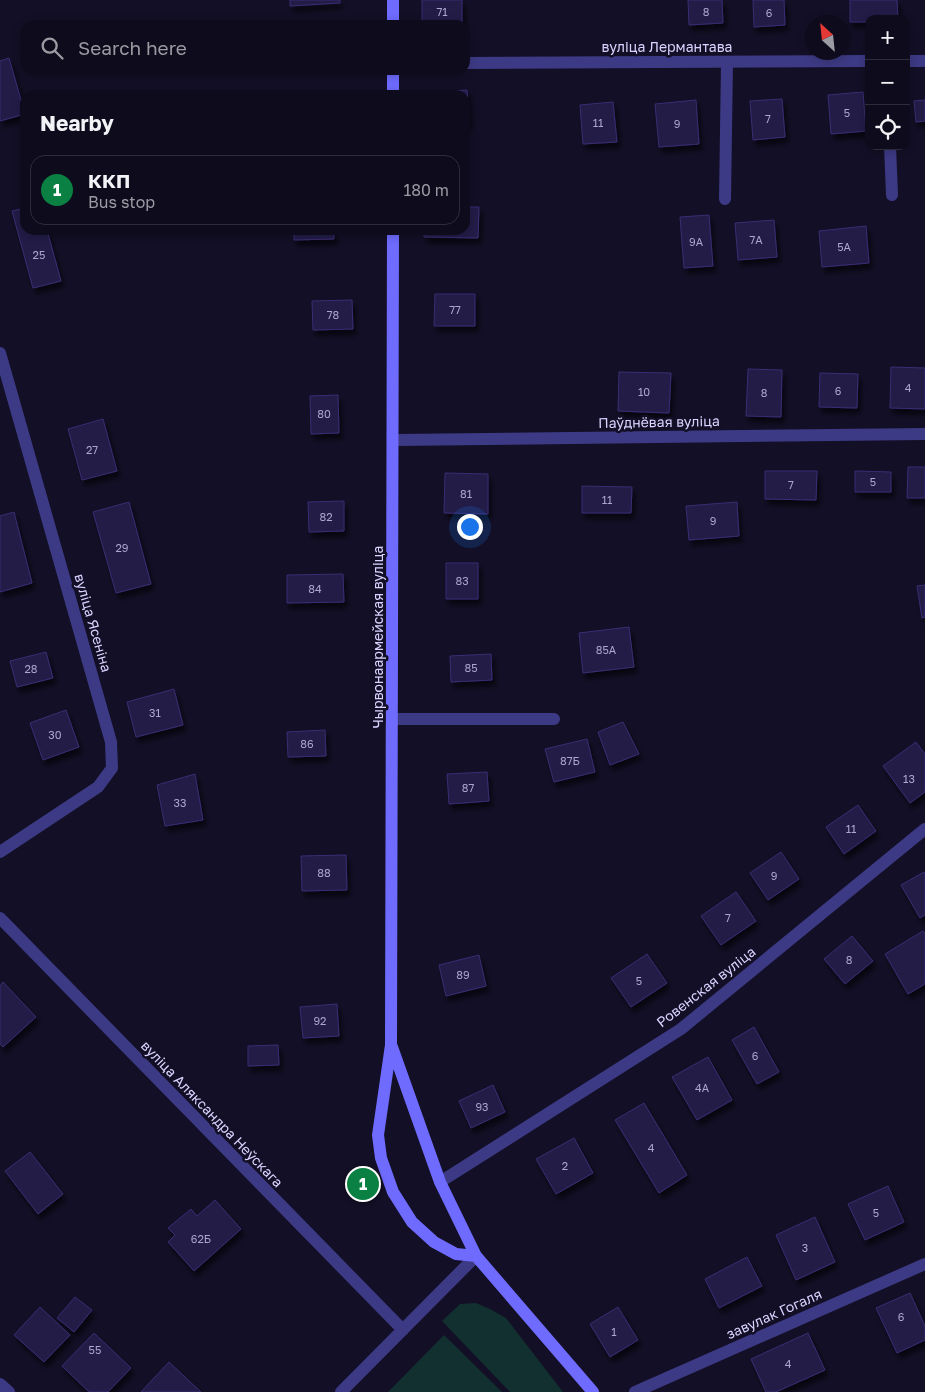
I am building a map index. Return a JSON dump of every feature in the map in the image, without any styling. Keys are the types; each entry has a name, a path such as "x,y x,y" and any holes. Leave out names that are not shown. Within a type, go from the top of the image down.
{"main road":[{"path":"392,0 393,20"},
{"path":"393,75 393,90"},
{"name":"Чырвонаармейская вуліца","path":"393,235 391,1045 378,1135 381,1158 393,1192 412,1222 434,1242 456,1254 476,1256"},
{"name":"Чырвонаармейская вуліца","path":"391,1045 440,1182 476,1256 593,1392"}],"street":[{"name":"вуліца Лермантава","path":"470,63 865,61"},
{"path":"910,61 925,61"},
{"path":"726,199 727,62"},
{"path":"890,150 892,194"},
{"name":"вуліца Ясеніна","path":"0,352 111,742 112,768 98,787 0,852"},
{"name":"Паўднёвая вуліца","path":"394,440 925,434"},
{"path":"392,719 554,719"},
{"name":"Ровенская вуліца","path":"440,1182 681,1029 925,829"},
{"name":"вуліца Аляксандра Неўскага","path":"0,918 403,1330"},
{"path":"342,1392 476,1256"},
{"name":"завулак Гогаля","path":"635,1392 925,1264"},
{"path":"0,1384 9,1392"}],"green space":[{"path":"476,1303 506,1318 563,1392 510,1392 442,1321 460,1304"},
{"path":"444,1335 502,1392 388,1392"}],"building":[{"path":"290,0 340,0 340,3 290,6"},
{"path":"422,0 462,0 462,20 422,20"},
{"path":"688,0 722,0 723,23 689,25"},
{"path":"753,0 784,0 785,25 754,27"},
{"path":"850,0 897,0 898,15 865,15 865,22 850,22"},
{"path":"9,58 20,96 20,115 0,121 0,61"},
{"path":"863,92 865,131 831,134 828,95"},
{"path":"782,99 785,137 753,140 750,101"},
{"path":"696,100 699,144 659,147 655,104"},
{"path":"925,100 925,121 916,122 914,101"},
{"path":"613,102 617,142 583,144 580,105"},
{"path":"470,207 479,207 478,238 424,237 424,235 470,235"},
{"path":"20,209 20,235 48,235 61,281 33,288 12,211"},
{"path":"709,215 713,266 684,268 680,217"},
{"path":"774,220 777,257 738,260 735,223"},
{"path":"866,226 869,263 822,267 819,231"},
{"path":"294,235 334,235 334,239 294,240"},
{"path":"435,294 475,294 475,326 434,326"},
{"path":"352,300 353,329 313,330 312,301"},
{"path":"891,367 925,368 925,409 890,408"},
{"path":"748,369 782,370 781,417 746,416"},
{"path":"619,372 671,373 669,413 618,411"},
{"path":"820,373 858,374 857,408 819,407"},
{"path":"338,395 339,433 311,434 310,396"},
{"path":"103,419 117,471 82,480 68,429"},
{"path":"908,467 925,467 925,498 907,498"},
{"path":"765,471 817,471 816,500 765,499"},
{"path":"855,471 891,472 891,492 855,492"},
{"path":"445,473 488,474 488,514 444,513"},
{"path":"582,486 632,487 631,513 582,513"},
{"path":"344,501 344,531 309,532 308,502"},
{"path":"129,502 151,584 116,593 93,512"},
{"path":"737,502 739,536 689,540 686,506"},
{"path":"14,512 32,583 0,592 0,516"},
{"path":"446,563 478,563 478,599 446,599"},
{"path":"343,574 344,602 287,603 287,575"},
{"path":"925,585 925,617 922,618 917,586"},
{"path":"629,627 634,667 583,673 579,633"},
{"path":"46,652 53,678 17,687 10,661"},
{"path":"491,654 492,680 451,682 450,656"},
{"path":"174,689 183,725 136,737 127,702"},
{"path":"66,710 79,747 43,760 30,723"},
{"path":"623,722 639,754 610,765 598,732"},
{"path":"325,730 326,756 288,757 287,732"},
{"path":"587,739 595,772 554,782 545,749"},
{"path":"916,742 925,754 925,792 910,803 883,766"},
{"path":"487,772 489,801 449,804 447,774"},
{"path":"195,774 203,820 165,826 157,785"},
{"path":"858,805 876,831 844,854 826,827"},
{"path":"781,852 799,879 768,900 750,873"},
{"path":"346,855 347,890 302,891 301,856"},
{"path":"924,872 925,915 920,918 901,885"},
{"path":"736,892 756,921 721,945 701,916"},
{"path":"923,931 925,934 925,984 908,994 885,954"},
{"path":"852,936 873,961 845,984 824,959"},
{"path":"647,954 667,983 631,1007 611,978"},
{"path":"479,955 486,986 446,996 439,965"},
{"path":"3,982 36,1017 3,1047 0,1044 0,986"},
{"path":"337,1004 339,1036 303,1038 300,1007"},
{"path":"754,1027 779,1072 757,1084 732,1040"},
{"path":"278,1045 279,1065 248,1066 248,1046"},
{"path":"708,1057 732,1100 697,1120 672,1077"},
{"path":"493,1085 505,1112 471,1128 459,1101"},
{"path":"644,1103 687,1175 659,1193 615,1120"},
{"path":"574,1138 593,1173 556,1194 536,1159"},
{"path":"30,1152 63,1194 38,1214 5,1171"},
{"path":"888,1186 904,1222 865,1240 848,1204"},
{"path":"215,1200 241,1229 194,1271 168,1242 175,1235 168,1228 191,1209 197,1216"},
{"path":"815,1217 835,1262 796,1280 776,1235"},
{"path":"747,1257 762,1286 719,1308 705,1279"},
{"path":"910,1293 925,1326 925,1340 897,1353 876,1308"},
{"path":"75,1297 92,1310 74,1332 57,1318"},
{"path":"40,1307 70,1335 44,1362 14,1335"},
{"path":"618,1307 638,1340 610,1357 590,1324"},
{"path":"94,1333 131,1368 108,1392 89,1392 62,1366"},
{"path":"808,1333 825,1370 776,1392 766,1392 751,1359"},
{"path":"169,1362 201,1392 141,1392"}],"place":[{"name":"ККП","path":"363,1184"}]}
